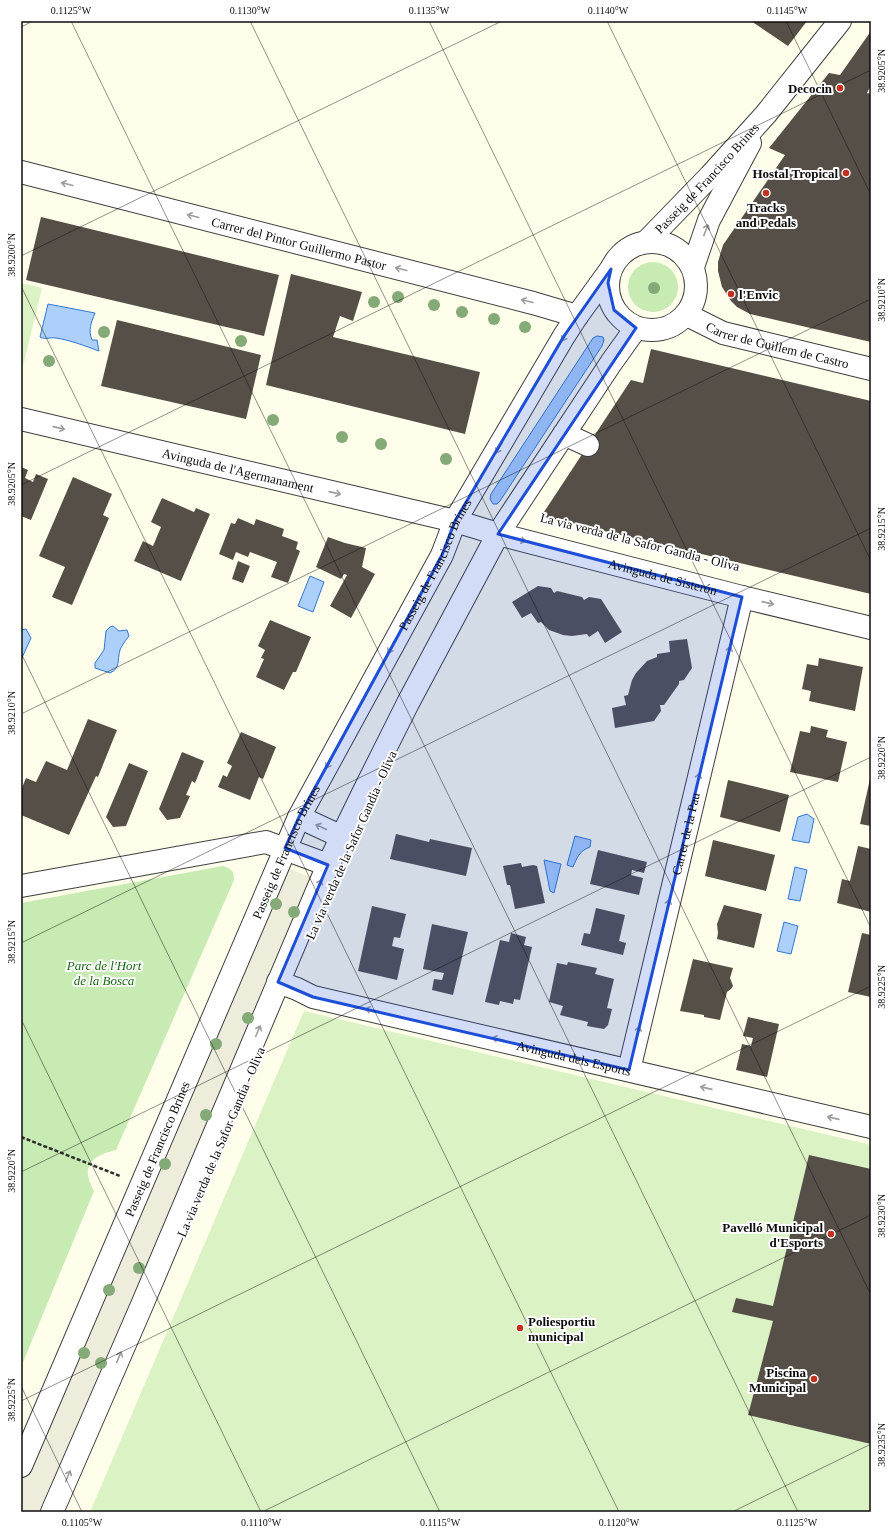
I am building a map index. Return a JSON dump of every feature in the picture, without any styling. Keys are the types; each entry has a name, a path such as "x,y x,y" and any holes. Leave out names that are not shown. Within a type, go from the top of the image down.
{"street":[{"name":"Passeig de Francisco Brines","path":"646,242 710,176 766,114 840,21"},
{"name":"Passeig de Francisco Brines","path":"692,267 709,220 766,114"},
{"name":"Carrer del Pintor Guillermo Pastor","path":"21,172 533,303 577,316"},
{"path":"646,242 660,242 674,247 684,256 692,267 696,279 696,292 693,304 687,315 676,324 663,330 649,331 636,328 624,320 614,310 609,297 608,283 611,269 619,256 631,247 646,242"},
{"name":"Passeig de Francisco Brines","path":"21,1466 299,817 442,555 455,521 577,316 611,269"},
{"name":"Carrer de Guillem de Castro","path":"687,315 723,332 871,369"},
{"path":"52,1512 142,1305 328,865 408,703 498,534 636,328"},
{"name":"Avinguda de l'Agermanament","path":"21,419 455,521"},
{"path":"564,434 588,445"},
{"name":"Avinguda de Sisterón","path":"455,521 498,534 742,597 871,628"},
{"name":"Carrer de la Pau","path":"629,1070 742,597"},
{"path":"299,817 342,837"},
{"path":"21,886 266,842 328,865"},
{"name":"Avinguda dels Esports","path":"278,982 314,997 871,1126"}],"path":[{"path":"21,1137 123,1177"}],"highlighted area":[{"path":"611,269 608,283 614,310 636,328 498,534 742,597 629,1070 313,997 278,982 328,865 285,848 299,817 442,555 455,521 564,336"}],"green space":[{"path":"653,262 663,264 671,269 676,277 678,287 676,297 671,305 663,310 653,312 643,310 635,305 630,297 628,287 630,277 635,269 643,264"},
{"path":"21,283 42,288 21,374"},
{"name":"Parc de l'Hort de la Bosca","path":"223,866 232,871 234,874 234,880 116,1150 100,1155 90,1163 88,1175 94,1191 21,1367 21,903"},
{"name":"Poliesportiu municipal","path":"304,1011 871,1145 871,1512 90,1512"}],"shaded area":[{"path":"287,867 313,879 44,1512 21,1512 21,1481"}],"water":[{"path":"48,304 95,313 91,323 90,333 92,340 97,340 99,351 67,340 40,337"},
{"path":"597,336 603,337 604,340 602,346 500,501 497,504 493,504 490,499 491,494 593,338"},
{"path":"310,576 324,582 313,612 298,606"},
{"path":"113,626 119,631 127,630 129,636 120,650 116,669 110,673 95,668 95,663 104,650 106,631"},
{"path":"26,629 31,638 21,660 21,630"},
{"path":"807,814 814,819 809,843 792,840 798,817"},
{"path":"575,836 591,840 590,847 581,853 573,867 567,865"},
{"path":"544,860 561,864 554,893 550,891"},
{"path":"795,867 807,870 800,901 788,899"},
{"path":"784,922 798,926 791,954 777,951"}],"building":[{"path":"751,21 807,21 788,46"},
{"path":"871,31 871,85 867,93 871,94 871,342 750,314 737,307 722,287 718,271 718,262 723,245 785,155 769,148 829,73 840,75"},
{"path":"41,217 279,275 264,336 26,280"},
{"path":"291,274 362,292 353,321 340,316 333,337 480,372 465,434 266,385"},
{"path":"117,320 261,355 246,419 101,386"},
{"path":"651,349 871,401 871,594 545,517 544,512 631,380 643,383"},
{"path":"21,467 28,470 25,478 33,482 36,474 48,479 31,520 21,516"},
{"path":"73,477 112,494 103,515 109,518 72,605 52,597 65,567 39,556"},
{"path":"162,498 194,512 196,508 210,514 181,581 134,561 143,541 153,546 161,527 151,522"},
{"path":"238,518 254,525 256,519 284,529 282,536 298,542 296,549 300,551 288,583 271,577 277,562 250,552 248,557 236,552 233,560 219,554 231,523 235,524"},
{"path":"328,537 366,548 362,567 375,574 351,618 330,606 347,575 344,574 341,579 316,567"},
{"path":"238,561 250,566 243,583 232,579"},
{"path":"538,586 551,588 554,593 557,591 582,597 584,600 589,597 601,599 622,632 605,643 598,631 589,637 587,634 572,636 563,635 549,630 541,622 538,623 531,613 522,618 512,602"},
{"path":"270,620 311,637 296,672 293,672 284,690 256,677 264,659 261,658 265,650 258,646"},
{"path":"687,639 692,668 684,680 679,681 679,684 664,705 660,705 661,711 654,721 615,728 612,708 626,705 624,696 628,695 632,680 636,673 647,661 657,657 657,654 670,652 669,641"},
{"path":"819,658 863,667 855,711 809,701 811,691 802,689 807,664 818,666"},
{"path":"88,719 117,730 98,777 96,776 69,835 21,815 21,790 26,778 36,782 46,761 67,770"},
{"path":"811,726 828,730 826,737 847,742 838,782 790,772 800,731 810,733"},
{"path":"241,732 276,747 263,779 259,777 250,800 218,787 223,775 227,777 232,766 227,763"},
{"path":"182,752 204,761 195,783 192,781 186,795 190,796 180,818 167,820 159,809"},
{"path":"129,763 148,771 126,826 113,827 106,817"},
{"path":"871,779 871,826 860,824"},
{"path":"728,780 789,795 780,832 720,817"},
{"path":"396,834 429,842 430,839 472,848 466,876 390,859"},
{"path":"713,840 775,855 766,891 705,876"},
{"path":"858,846 871,849 871,912 837,903 842,879 850,881"},
{"path":"598,850 647,862 644,873 632,870 631,875 643,878 639,895 590,884"},
{"path":"521,863 522,867 533,865 537,866 545,903 515,909 510,885 507,885 503,866"},
{"path":"724,905 762,914 754,948 717,939 717,924"},
{"path":"372,906 406,914 400,938 394,937 392,946 404,949 397,980 358,971"},
{"path":"596,908 625,915 619,941 626,943 623,955 581,945 584,933 590,934"},
{"path":"432,924 468,932 453,995 432,990 434,979 442,980 444,973 423,969"},
{"path":"511,933 526,937 524,945 532,947 520,1000 514,999 513,1004 500,1001 499,1005 485,1002 500,940 509,942"},
{"path":"862,933 871,935 871,997 848,992"},
{"path":"693,959 733,968 730,978 733,986 727,992 720,1020 704,1017 704,1015 680,1011"},
{"path":"568,962 597,968 595,974 614,979 607,1008 612,1009 608,1025 604,1029 587,1026 588,1022 560,1015 563,1006 549,1002 557,963 567,965"},
{"path":"748,1017 779,1024 767,1077 736,1070 742,1044 751,1046 753,1038 743,1036"},
{"path":"809,1155 871,1169 871,1444 748,1415 773,1321 732,1312 736,1298 773,1306"}],"place":[{"name":"Decocin","path":"840,88"},
{"name":"Hostal Tropical","path":"846,173"},
{"name":"Tracks and Pedals","path":"766,193"},
{"name":"l'Envic","path":"731,294"},
{"name":"Pavelló Municipal d'Esports","path":"831,1234"},
{"name":"Poliesportiu municipal","path":"520,1328"},
{"name":"Piscina Municipal","path":"814,1379"}]}
